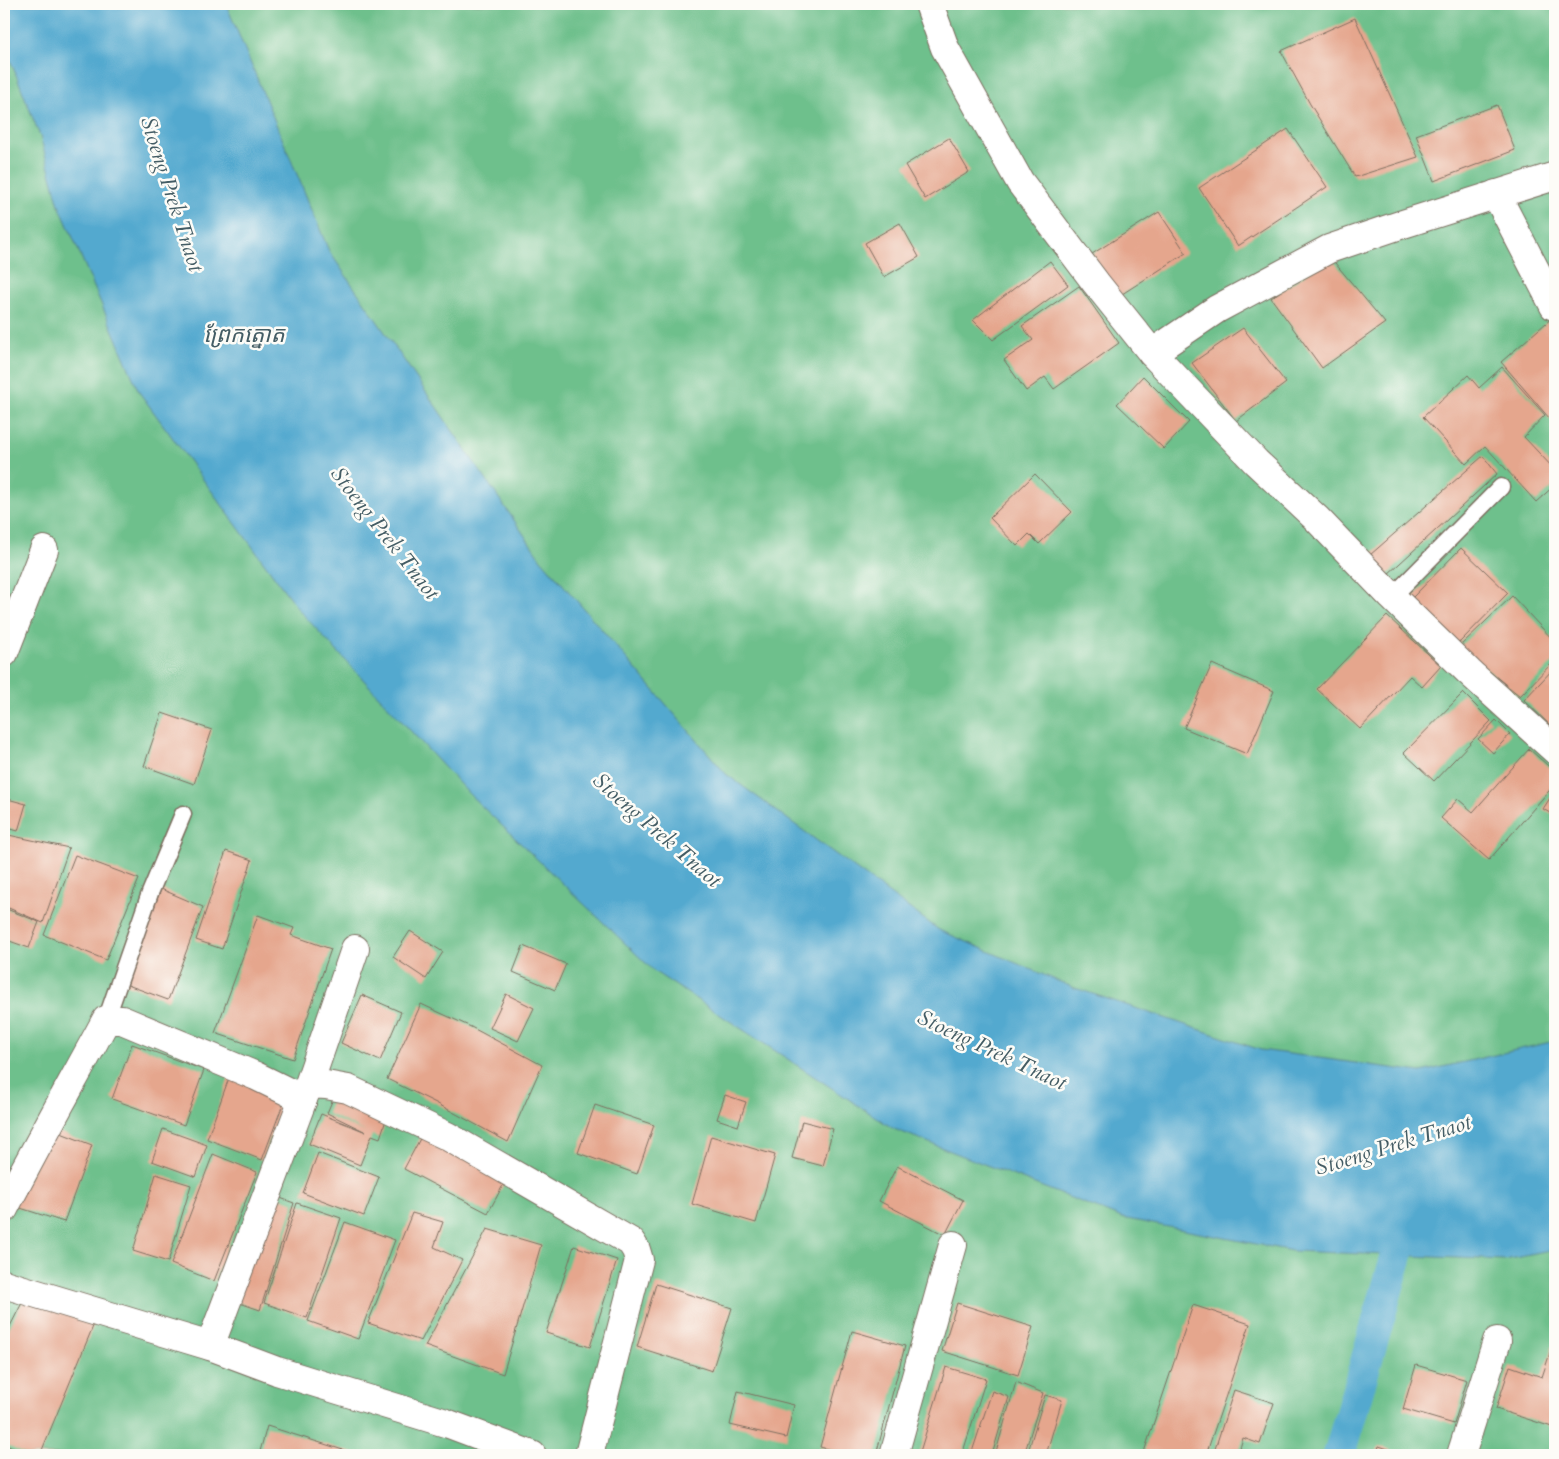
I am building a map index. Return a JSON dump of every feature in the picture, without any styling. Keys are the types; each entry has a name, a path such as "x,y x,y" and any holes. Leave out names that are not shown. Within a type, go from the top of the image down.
{"street":[{"path":"929,4 945,48 1020,182 1096,283 1152,353 1256,462 1317,520 1468,672 1555,750"},
{"path":"1152,353 1217,310 1329,249 1555,176"},
{"path":"1496,194 1554,306"},
{"path":"4,653 44,550"},
{"path":"210,1346 306,1092 355,949"},
{"path":"4,1209 106,1020 122,1020 256,1076 306,1092 326,1085 348,1089 447,1136 631,1242 639,1260 589,1455"},
{"path":"894,1455 953,1245"},
{"path":"4,1284 210,1346 277,1371 449,1424 532,1455"},
{"path":"1461,1455 1497,1341"}],"lane":[{"path":"1392,597 1501,487"},
{"path":"106,1020 150,893 183,814"}],"green space":[{"path":"4,4 1555,4 1555,1455 4,1455"}],"water":[{"name":"ព្រែកត្នោត","path":"4,4 226,4 329,251 540,558 726,774 939,930 1072,987 1261,1050 1421,1072 1555,1041 1555,1250 1505,1260 1292,1251 1122,1218 894,1129 655,972 470,795 298,609 139,392 59,205 40,136 4,44"}],"building":[{"path":"1355,18 1418,157 1355,177 1310,104 1281,51"},
{"path":"1497,105 1515,150 1434,181 1416,135"},
{"path":"1288,129 1327,187 1238,246 1199,188"},
{"path":"949,138 969,172 925,199 905,165"},
{"path":"1159,212 1186,253 1119,296 1092,254"},
{"path":"900,223 919,257 884,277 865,243"},
{"path":"1330,257 1385,323 1322,368 1271,298"},
{"path":"1050,261 1068,285 993,340 973,320"},
{"path":"1079,286 1119,343 1054,389 1045,377 1026,391 1004,360 1033,340 1022,326"},
{"path":"1553,317 1555,320 1555,414 1550,419 1501,362"},
{"path":"1243,328 1286,383 1236,421 1192,363"},
{"path":"1502,367 1545,415 1524,437 1555,470 1555,485 1536,502 1485,446 1466,464 1423,417 1468,375 1479,388"},
{"path":"1143,376 1189,422 1164,449 1117,404"},
{"path":"1483,456 1497,474 1387,575 1370,555"},
{"path":"1035,474 1072,512 1039,544 1029,534 1017,546 990,518"},
{"path":"1461,548 1508,593 1458,644 1412,598"},
{"path":"1512,596 1555,642 1555,660 1520,696 1459,647"},
{"path":"1387,616 1441,666 1422,687 1410,676 1360,729 1317,689"},
{"path":"1212,664 1274,691 1247,754 1184,728"},
{"path":"1555,667 1555,730 1524,700"},
{"path":"1463,693 1491,721 1434,781 1404,753"},
{"path":"162,713 212,730 194,784 144,766"},
{"path":"1496,720 1510,734 1493,753 1478,739"},
{"path":"1529,749 1555,772 1555,784 1489,860 1441,818 1458,799 1473,812"},
{"path":"1555,790 1555,816 1543,809"},
{"path":"4,798 26,804 18,831 4,827"},
{"path":"4,834 69,848 43,923 4,906"},
{"path":"226,851 252,860 222,949 196,940"},
{"path":"75,855 139,879 106,960 44,935"},
{"path":"161,889 203,907 168,1000 125,984"},
{"path":"4,908 39,922 29,948 4,939"},
{"path":"258,915 294,928 291,935 331,949 293,1059 215,1033"},
{"path":"410,931 443,952 426,979 393,957"},
{"path":"523,946 566,964 555,990 513,972"},
{"path":"506,994 534,1008 518,1041 490,1028"},
{"path":"362,995 401,1012 380,1061 341,1043"},
{"path":"421,1004 471,1027 542,1065 508,1142 387,1079"},
{"path":"132,1044 204,1070 184,1125 112,1099"},
{"path":"230,1075 286,1096 262,1160 207,1139"},
{"path":"338,1087 388,1114 380,1138 372,1135 360,1165 309,1144 321,1114 366,1132 327,1113"},
{"path":"725,1095 746,1102 738,1126 717,1119"},
{"path":"595,1105 654,1125 637,1174 578,1153"},
{"path":"802,1121 833,1129 823,1166 792,1158"},
{"path":"163,1129 207,1145 196,1177 152,1161"},
{"path":"53,1130 92,1145 64,1222 14,1206"},
{"path":"424,1131 508,1176 488,1213 404,1169"},
{"path":"711,1136 775,1155 756,1223 692,1204"},
{"path":"318,1153 379,1177 364,1216 303,1193"},
{"path":"213,1154 257,1172 214,1281 171,1264"},
{"path":"897,1166 963,1200 945,1235 879,1201"},
{"path":"156,1174 191,1185 168,1262 133,1251"},
{"path":"269,1194 294,1203 260,1310 234,1301"},
{"path":"297,1203 341,1218 307,1318 264,1303"},
{"path":"412,1213 443,1222 434,1247 462,1260 421,1341 368,1323"},
{"path":"345,1222 395,1240 358,1339 308,1321"},
{"path":"487,1229 541,1245 503,1374 425,1346"},
{"path":"574,1246 617,1260 590,1347 546,1333"},
{"path":"656,1284 732,1308 712,1371 637,1347"},
{"path":"25,1297 94,1324 40,1455 27,1455 4,1444 4,1338"},
{"path":"957,1303 1033,1327 1018,1375 942,1351"},
{"path":"1193,1305 1250,1324 1206,1455 1143,1455"},
{"path":"852,1331 905,1346 876,1455 851,1455 820,1447"},
{"path":"1552,1347 1555,1348 1555,1428 1496,1409 1510,1366 1542,1377"},
{"path":"1416,1365 1467,1380 1454,1424 1403,1409"},
{"path":"946,1367 986,1379 962,1455 919,1455"},
{"path":"1016,1382 1043,1393 1024,1455 995,1455"},
{"path":"1234,1390 1274,1403 1260,1444 1243,1438 1238,1455 1213,1455"},
{"path":"738,1391 794,1405 786,1438 730,1425"},
{"path":"992,1391 1009,1397 992,1455 971,1455"},
{"path":"1045,1395 1062,1400 1046,1455 1027,1455"},
{"path":"267,1426 359,1455 259,1455"},
{"path":"1379,1446 1406,1455 1376,1455"}],"waterway":[{"path":"1339,1455 1397,1255"}],"water label":[{"name":"Stoeng Prek Tnaot","path":"172,194"},
{"name":"Stoeng Prek Tnaot","path":"385,533"},
{"name":"Stoeng Prek Tnaot","path":"657,830"},
{"name":"Stoeng Prek Tnaot","path":"992,1050"},
{"name":"Stoeng Prek Tnaot","path":"1393,1145"}]}
